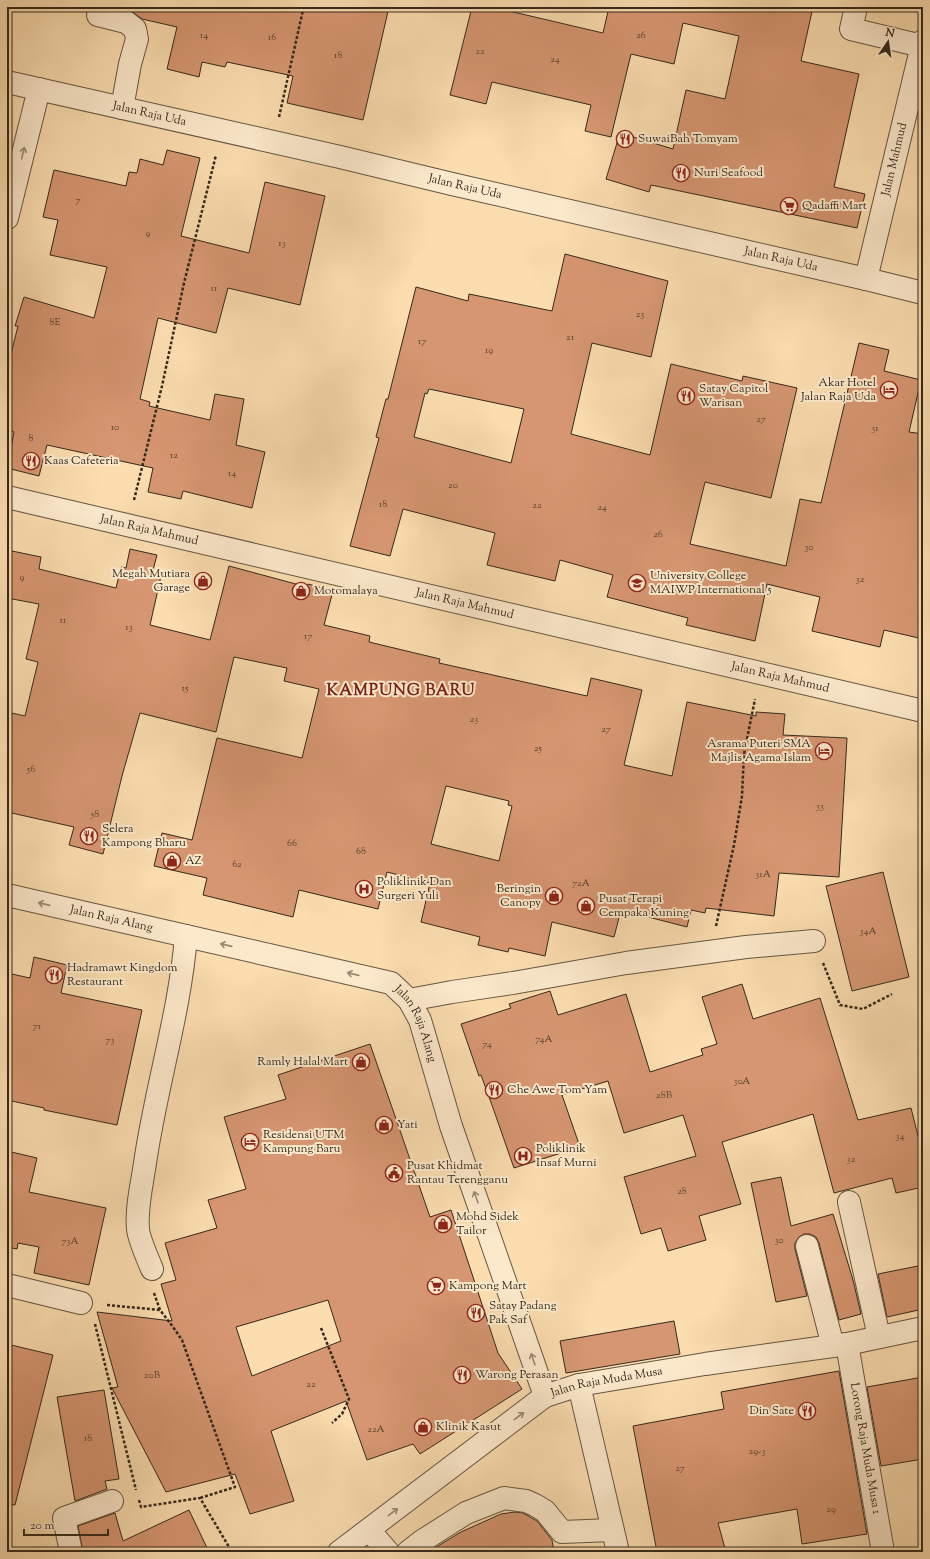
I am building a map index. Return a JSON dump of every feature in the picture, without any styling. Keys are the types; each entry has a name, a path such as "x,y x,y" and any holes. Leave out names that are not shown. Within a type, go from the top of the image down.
{"street":[{"path":"856,7 851,29 922,44"},
{"path":"98,15 126,22 135,29 137,39 130,64 122,108"},
{"name":"Jalan Mahmud","path":"866,278 922,44"},
{"name":"Jalan Raja Uda","path":"7,82 866,278 923,293"},
{"path":"7,218 39,90"},
{"name":"Jalan Raja Mahmud","path":"7,496 923,711"},
{"name":"Jalan Raja Alang","path":"7,895 391,983 409,1000 420,1020 452,1126 545,1396"},
{"path":"152,1269 138,1230 139,1201 150,1133 177,997 186,936"},
{"path":"409,1000 626,963 814,941"},
{"path":"850,1202 880,1337"},
{"name":"Lorong Raja Muda Musa 1","path":"806,1246 840,1345 884,1552"},
{"path":"7,1285 86,1303"},
{"name":"Jalan Raja Muda Musa","path":"339,1552 545,1396 579,1385 840,1345 923,1328"},
{"path":"579,1385 618,1552"},
{"path":"408,1552 422,1541 466,1514 504,1498 526,1501 535,1505 545,1512 562,1532 612,1530"},
{"path":"71,1552 64,1518 112,1501"},
{"path":"369,1530 388,1552"}],"path":[{"path":"274,143 302,10"},
{"path":"128,525 162,386 184,283 222,131"},
{"path":"710,952 734,845 742,796 744,754 760,673"},
{"path":"814,941 840,1005 863,1009 892,994"},
{"path":"137,1492 100,1348 86,1303 160,1310 174,1326 182,1340 235,1487 200,1498 140,1507 139,1499"},
{"path":"321,1328 349,1399 342,1414 332,1423"},
{"path":"200,1498 232,1552"}],"building":[{"path":"131,7 389,7 363,120 287,103 293,76 227,62 225,67 202,62 199,77 167,69 177,27 142,19 131,11"},
{"path":"472,7 510,7 509,11 603,33 609,7 635,7 654,11 654,7 813,7 801,61 859,74 834,187 865,194 857,228 651,185 649,192 606,179 620,133 673,149 686,90 725,99 739,36 683,23 674,64 631,54 611,137 585,131 591,105 492,82 486,104 450,95"},
{"path":"167,150 200,158 181,236 249,253 265,182 325,196 300,305 228,288 216,333 158,318 140,399 150,402 149,406 210,420 215,394 244,399 236,445 265,452 252,508 183,491 181,499 148,492 153,468 47,445 39,476 7,468 14,432 7,430 7,370 18,326 15,326 24,297 94,318 107,267 50,255 58,220 43,217 54,170 126,186 129,172 137,173 140,159 163,165"},
{"path":"565,254 668,281 651,357 592,343 571,434 650,455 671,364 742,381 743,376 797,388 771,498 705,482 690,544 786,566 800,499 821,503 859,343 889,350 884,371 921,380 909,432 923,434 923,639 884,630 880,647 812,631 820,597 767,584 755,641 686,625 688,618 607,597 613,575 560,560 555,581 487,565 495,533 403,509 390,556 350,546 379,438 376,437 386,399 388,399 416,287 468,301 469,294 552,311","holes":["429,389 524,409 511,463 414,437 425,393 427,394"]},
{"path":"130,549 157,555 152,574 161,576 150,625 210,640 229,566 307,587 308,584 333,591 324,625 370,636 369,642 440,659 439,663 587,696 591,678 642,690 624,765 672,776 687,702 756,716 756,712 785,714 783,735 847,738 839,877 779,873 774,916 706,908 705,913 691,910 687,927 621,910 614,937 552,922 545,956 509,948 508,952 478,945 480,937 421,922 430,883 387,872 378,909 299,890 293,917 203,895 207,878 154,866 162,833 192,840 217,738 302,758 319,689 284,681 287,668 234,657 216,732 140,713 122,776 103,854 69,845 74,827 7,812 7,712 25,716 38,662 26,659 39,604 7,598 7,550 41,557 39,569 116,588 121,567 126,568","holes":["446,786 509,801 508,805 512,806 499,861 431,844"]},
{"path":"883,872 909,977 852,991 826,886"},
{"path":"34,957 67,965 61,993 142,1010 117,1125 44,1110 44,1108 7,1100 7,973 30,978"},
{"path":"742,984 753,1019 820,998 858,1120 911,1108 923,1156 923,1187 896,1193 892,1178 834,1193 813,1114 722,1142 741,1204 699,1216 706,1240 668,1251 661,1228 641,1234 624,1177 696,1156 683,1115 624,1133 608,1081 562,1095 580,1147 514,1168 461,1024 511,1008 509,1004 550,991 558,1015 626,994 650,1072 703,1055 701,1049 717,1044 702,997"},
{"path":"370,1044 430,1217 451,1210 498,1353 522,1389 420,1454 413,1444 367,1460 346,1401 271,1431 294,1501 250,1514 235,1474 166,1492 112,1388 118,1387 97,1312 172,1321 161,1284 176,1280 165,1243 217,1228 208,1200 246,1189 224,1117 286,1099 278,1075","holes":["328,1300 341,1341 252,1376 236,1327"]},
{"path":"7,1151 37,1158 29,1192 106,1208 89,1285 34,1273 39,1247 18,1243 17,1249 7,1247"},
{"path":"781,1177 791,1226 833,1214 853,1280 861,1314 839,1320 819,1243 816,1237 810,1234 804,1234 799,1237 795,1243 795,1249 807,1296 776,1302 751,1183"},
{"path":"918,1266 923,1287 923,1309 887,1317 878,1274"},
{"path":"674,1321 680,1354 566,1373 560,1341"},
{"path":"7,1344 53,1355 15,1505 7,1504"},
{"path":"839,1371 867,1534 802,1544 797,1509 718,1523 726,1552 657,1552 633,1426 724,1409 721,1392"},
{"path":"923,1377 923,1459 881,1466 867,1387"},
{"path":"104,1390 119,1479 105,1481 107,1489 75,1501 57,1397"},
{"path":"189,1510 209,1552 83,1552 78,1526 115,1513 123,1541"},
{"path":"515,1512 523,1513 537,1521 552,1540 554,1552 428,1552 461,1532 501,1514"}],"place":[{"name":"SuwaiBah Tomyam","path":"625,139"},
{"name":"Nuri Seafood","path":"681,173"},
{"name":"Qadaffi Mart","path":"789,206"},
{"name":"Akar Hotel Jalan Raja Uda","path":"889,390"},
{"name":"Satay Capitol Warisan","path":"686,396"},
{"name":"Kaas Cafeteria","path":"31,461"},
{"name":"Megah Mutiara Garage","path":"203,581"},
{"name":"University College MAIWP International 5","path":"637,583"},
{"name":"Motomalaya","path":"301,591"},
{"name":"Asrama Puteri SMA Majlis Agama Islam","path":"824,751"},
{"name":"Selera Kampong Bharu","path":"89,836"},
{"name":"AZ","path":"172,861"},
{"name":"Poliklinik Dan Surgeri Yuli","path":"364,889"},
{"name":"Beringin Canopy","path":"554,896"},
{"name":"Pusat Terapi Cempaka Kuning","path":"586,906"},
{"name":"Hadramawt Kingdom Restaurant","path":"54,975"},
{"name":"Ramly Halal Mart","path":"361,1062"},
{"name":"Che Awe Tom Yam","path":"494,1090"},
{"name":"Yati","path":"384,1125"},
{"name":"Residensi UTM Kampung Baru","path":"250,1142"},
{"name":"Poliklinik Insaf Murni","path":"523,1156"},
{"name":"Pusat Khidmat Rantau Terengganu","path":"394,1173"},
{"name":"Mohd Sidek Tailor","path":"443,1224"},
{"name":"Kampong Mart","path":"436,1286"},
{"name":"Satay Padang Pak Saf","path":"476,1313"},
{"name":"Warong Perasan","path":"462,1375"},
{"name":"Din Sate","path":"807,1411"},
{"name":"Klinik Kasut","path":"423,1427"}],"district":[{"name":"KAMPUNG BARU","path":"401,691"}]}
